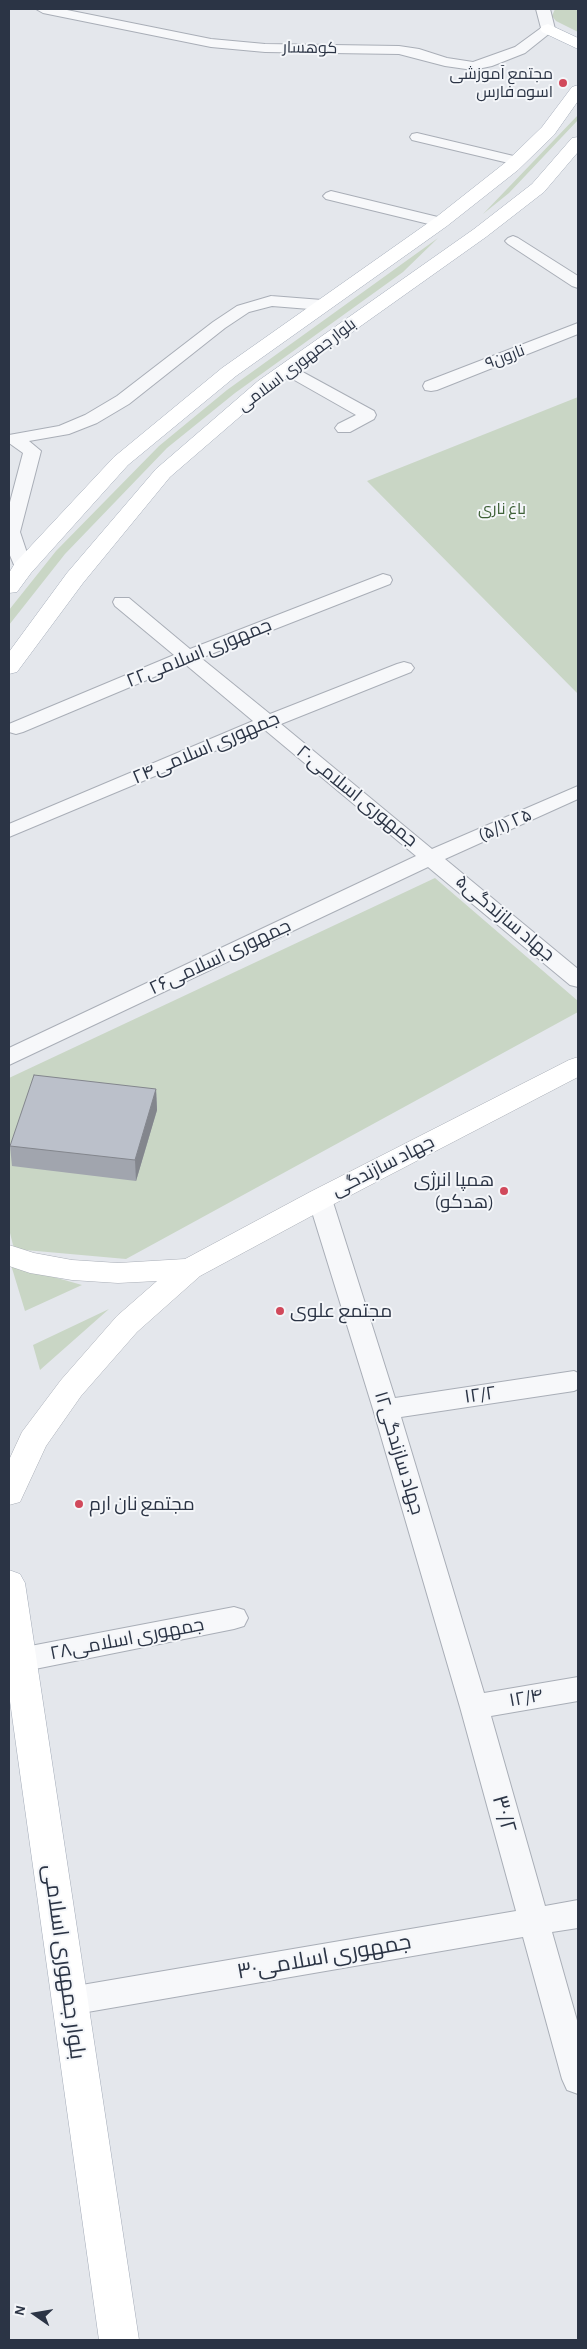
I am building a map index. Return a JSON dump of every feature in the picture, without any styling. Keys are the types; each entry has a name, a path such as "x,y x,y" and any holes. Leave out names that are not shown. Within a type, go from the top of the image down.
{"main road":[{"path":"548,29 578,44"},
{"name":"بلوار جمهوری اسلامی","path":"9,587 23,568 121,461 228,372 441,222 517,161 548,131 578,90"},
{"name":"بلوار جمهوری اسلامی","path":"9,667 75,578 163,473 265,385 480,233 538,188 578,142"},
{"path":"441,222 480,233"},
{"name":"جهاد سازندگی","path":"190,1269 320,1199 578,1066"},
{"path":"9,1255 30,1263 79,1270 118,1273 190,1269"},
{"path":"9,1493 33,1440 71,1388 127,1324 190,1269"},
{"name":"بلوار جمهوری اسلامی","path":"9,1583 119,2340"}],"street":[{"name":"کوهسار","path":"43,9 211,43 265,48 399,50 414,52 445,62 473,66 487,64 520,50 548,29"},
{"path":"543,9 548,29"},
{"path":"416,137 517,161"},
{"path":"331,196 441,222"},
{"path":"513,241 578,283"},
{"path":"23,568 12,532 32,451 14,439 63,430 91,419 123,400 219,325 243,309 271,301 322,305"},
{"name":"نارون۹","path":"431,386 578,328"},
{"path":"288,369 368,415 344,428"},
{"name":"جمهوری اسلامی۲۲","path":"16,728 188,656 383,580"},
{"name":"جمهوری اسلامی۲۰","path":"122,602 431,857"},
{"name":"جمهوری اسلامی۲۴","path":"9,831 268,722 404,668"},
{"name":"(۵/۱) ۲۵","path":"431,857 578,792"},
{"name":"جهاد سازندگی۵","path":"431,857 578,980"},
{"name":"جمهوری اسلامی۲۶","path":"9,1057 431,857"},
{"name":"جهاد سازندگی۱۲","path":"320,1199 386,1409 474,1707"},
{"name":"۱۲/۲","path":"386,1409 574,1381"},
{"name":"جمهوری اسلامی۲۸","path":"20,1660 234,1618"},
{"name":"۱۲/۴","path":"474,1707 578,1689"},
{"name":"۳۰/۲","path":"474,1707 578,2079"},
{"name":"جمهوری اسلامی۳۰","path":"70,2001 578,1914"}],"green space":[{"path":"555,9 578,9 578,32 556,21 552,16"},
{"path":"578,115 578,120 509,193 483,214"},
{"path":"438,238 403,272 235,393 167,448 65,554 9,625 9,610 56,551 159,446 227,390"},
{"name":"باغ ناری","path":"578,397 578,694 367,481"},
{"path":"435,878 578,1001 578,1012 126,1259 14,1249 9,1229 9,1078"},
{"path":"11,1265 82,1285 25,1311"},
{"path":"109,1309 40,1370 33,1345"}],"building":[{"path":"34,1075 156,1089 135,1160 10,1146"}],"place":[{"name":"مجتمع آموزشی اسوه فارس","path":"563,83"},
{"name":"همپا انرژی (هدکو)","path":"504,1191"},
{"name":"مجتمع علوی","path":"280,1311"},
{"name":"مجتمع نان ارم","path":"79,1504"}]}
